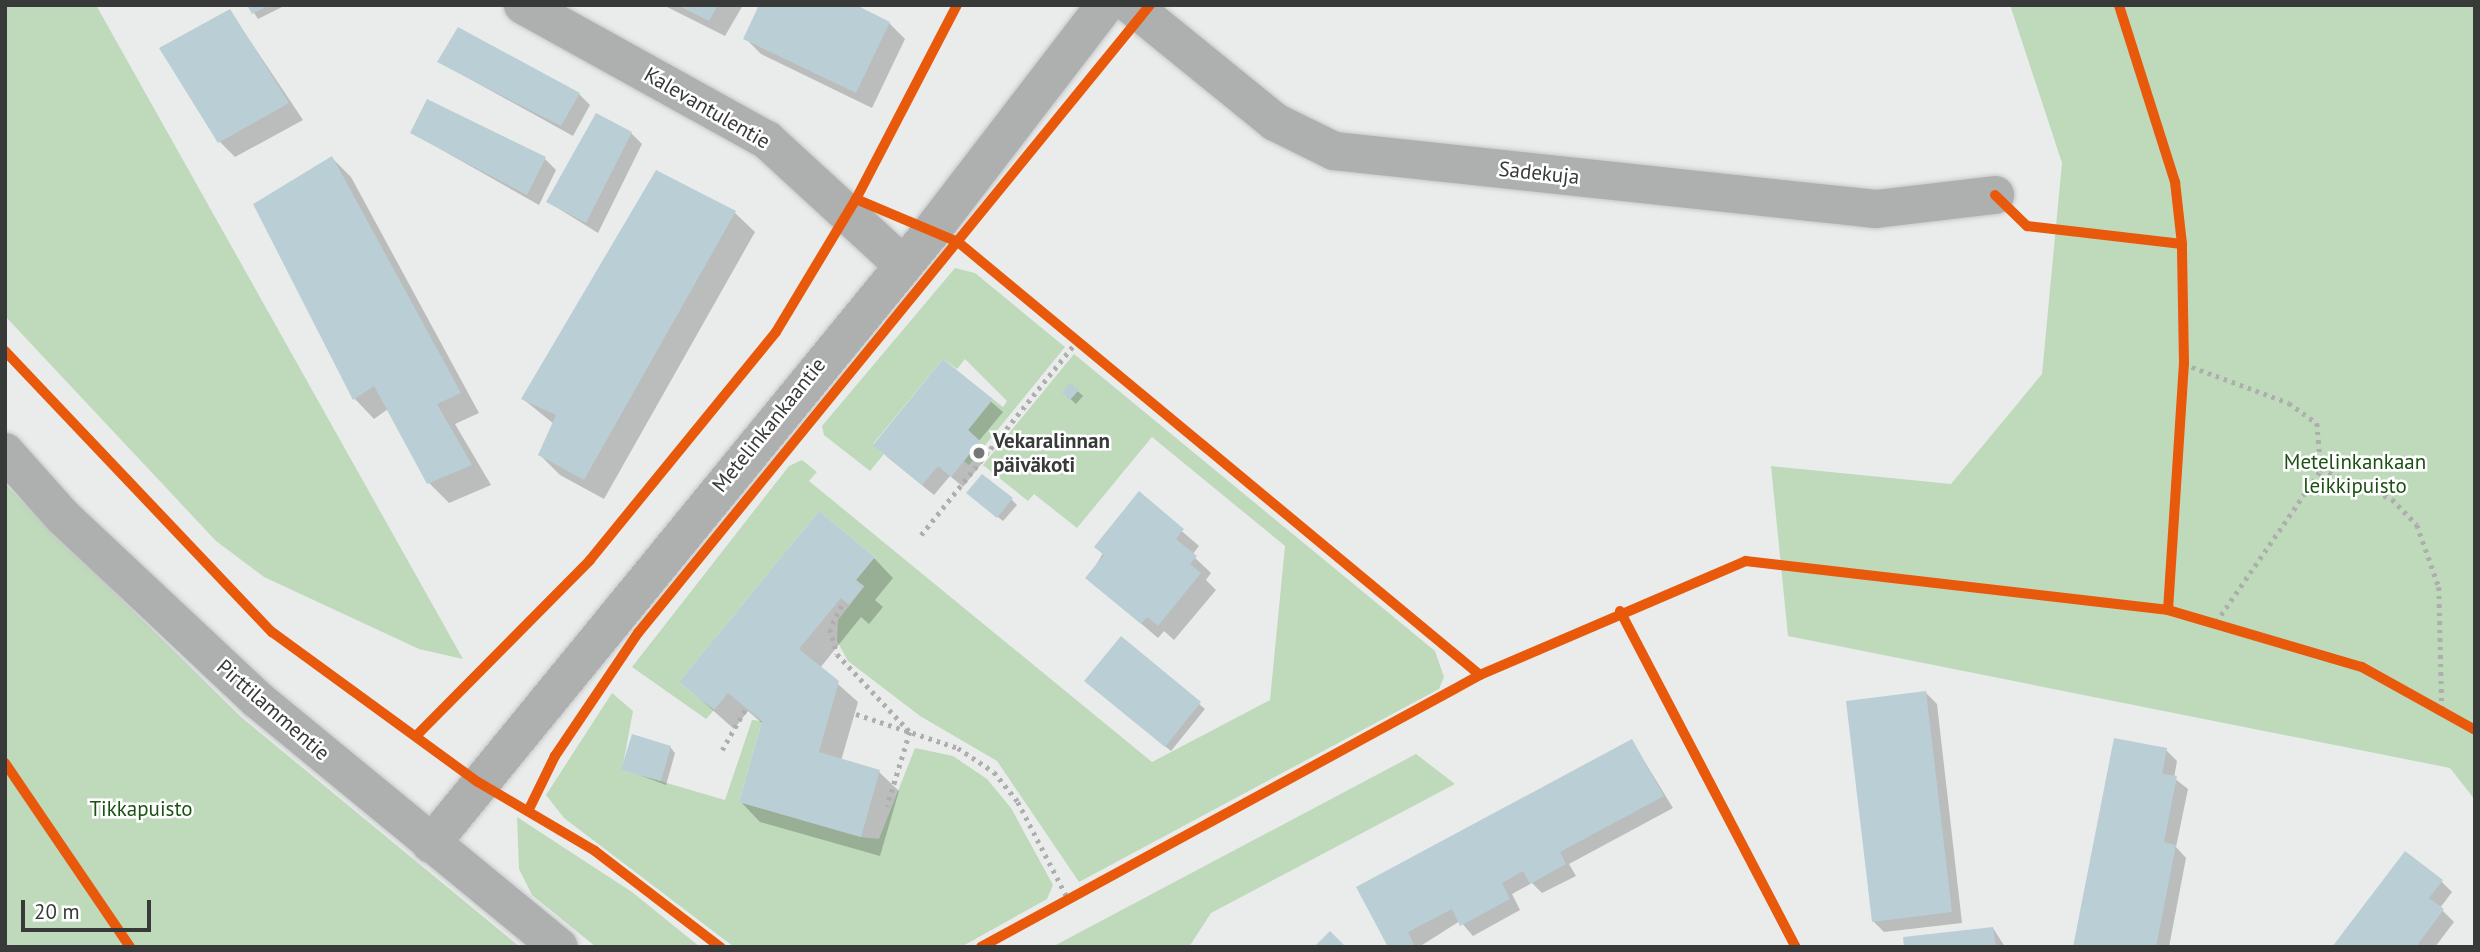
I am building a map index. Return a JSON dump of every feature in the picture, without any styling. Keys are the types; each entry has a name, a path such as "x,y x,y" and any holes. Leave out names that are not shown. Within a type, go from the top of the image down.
{"street":[{"name":"Kalevantulentie","path":"523,5 767,140 903,265"},
{"name":"Metelinkankaantie","path":"430,844 903,265 1105,5"},
{"name":"Sadekuja","path":"1131,5 1275,122 1334,151 1876,209 1995,195"},
{"name":"Pirttilammentie","path":"5,452 62,516 258,700 430,844 559,947"}],"path":[{"path":"1066,334 1086,351"},
{"path":"920,535 1076,342"},
{"path":"2183,378 2184,351"},
{"path":"2184,364 2289,403 2317,423 2321,469 2217,622"},
{"path":"2321,469 2392,499 2417,526 2439,587 2442,708"},
{"path":"842,606 830,629 837,654 910,732"},
{"path":"2204,619 2230,626"},
{"path":"2431,702 2453,715"},
{"path":"722,750 746,708"},
{"path":"856,713 958,748 994,772 1018,802 1068,899"},
{"path":"887,807 910,732"},
{"path":"1057,905 1080,893"}],"green space":[{"path":"5,5 96,5 463,659 419,649 264,577 216,541 5,316"},
{"name":"Metelinkankaan leikkipuisto","path":"2010,5 2475,5 2475,800 2450,768 1788,636 1771,466 1951,484 2042,374 2062,163"},
{"path":"955,268 975,273 1065,347 969,465 964,461 980,441 968,430 993,399 1003,407 1007,401 965,359 957,369 943,359 873,444 884,454 870,471 824,435 822,426"},
{"path":"1074,354 1435,651 1444,677 1439,689 1079,882 997,761 920,716 848,661 837,641 838,620 864,587 856,580 875,557 819,511 679,682 714,710 706,719 632,667 789,466 802,460 817,472 809,481 1152,762 1270,700 1285,546 1152,437 1077,528 1034,494 1028,501 983,465"},
{"name":"Tikkapuisto","path":"5,484 241,717 520,947 5,947"},
{"path":"612,693 633,711 622,770 725,800 752,720 762,721 739,802 860,837 879,839 915,748 953,756 987,779 1011,808 1053,885 1047,899 961,947 734,947 564,818 546,795"},
{"path":"1416,754 1455,784 1211,913 1189,947 1052,947"},
{"path":"517,817 632,892 700,947 596,947 532,895 519,869"}],"building":[{"path":"247,5 270,5 252,14"},
{"path":"677,5 718,5 709,21"},
{"path":"759,5 856,5 890,22 856,93 743,39"},
{"path":"230,9 289,103 218,143 159,48"},
{"path":"458,27 580,93 561,126 437,62"},
{"path":"427,99 546,157 527,195 410,133"},
{"path":"596,113 632,132 586,223 546,202"},
{"path":"332,156 461,393 437,404 472,465 427,484 374,386 353,400 253,204"},
{"path":"656,170 736,211 584,480 538,455 556,415 521,399"},
{"path":"943,359 993,399 968,430 980,441 951,477 938,466 922,485 873,445"},
{"path":"1070,383 1079,390 1070,400 1062,393"},
{"path":"982,474 1013,498 997,518 966,493"},
{"path":"1139,491 1184,529 1176,539 1197,556 1190,564 1201,573 1158,626 1147,617 1141,624 1085,578 1104,555 1094,547"},
{"path":"819,511 875,557 856,580 864,586 849,605 841,598 799,649 839,681 819,752 880,770 861,837 739,802 762,721 728,693 714,710 679,682"},
{"path":"1121,636 1201,702 1165,747 1084,681"},
{"path":"1926,691 1952,912 1872,922 1846,701"},
{"path":"632,734 671,746 661,781 621,770"},
{"path":"2114,738 2167,748 2162,774 2177,776 2164,842 2176,845 2156,947 2073,947"},
{"path":"1632,739 1664,796 1560,852 1566,864 1530,884 1523,871 1502,883 1510,899 1460,926 1452,909 1408,932 1415,947 1388,947 1356,887"},
{"path":"2405,851 2443,880 2429,898 2444,909 2416,947 2332,947"},
{"path":"1993,927 1996,947 1904,947 1903,937"},
{"path":"1330,931 1346,947 1314,947"}],"cycle path":[{"path":"417,735 590,560 776,332 856,199 957,5"},
{"path":"530,807 555,756 638,633 1150,5"},
{"path":"1995,195 2027,226 2182,244 2175,182 2119,5"},
{"path":"856,199 958,242 1480,675"},
{"path":"2168,610 2184,364 2182,244"},
{"path":"5,351 272,632 478,782 595,851 720,947"},
{"path":"981,947 1480,675 1746,561 2168,610 2362,667 2475,730"},
{"path":"1620,611 1796,947"},
{"path":"5,763 130,947"}],"place":[{"name":"Vekaralinnan päiväkoti","path":"979,453"}]}
